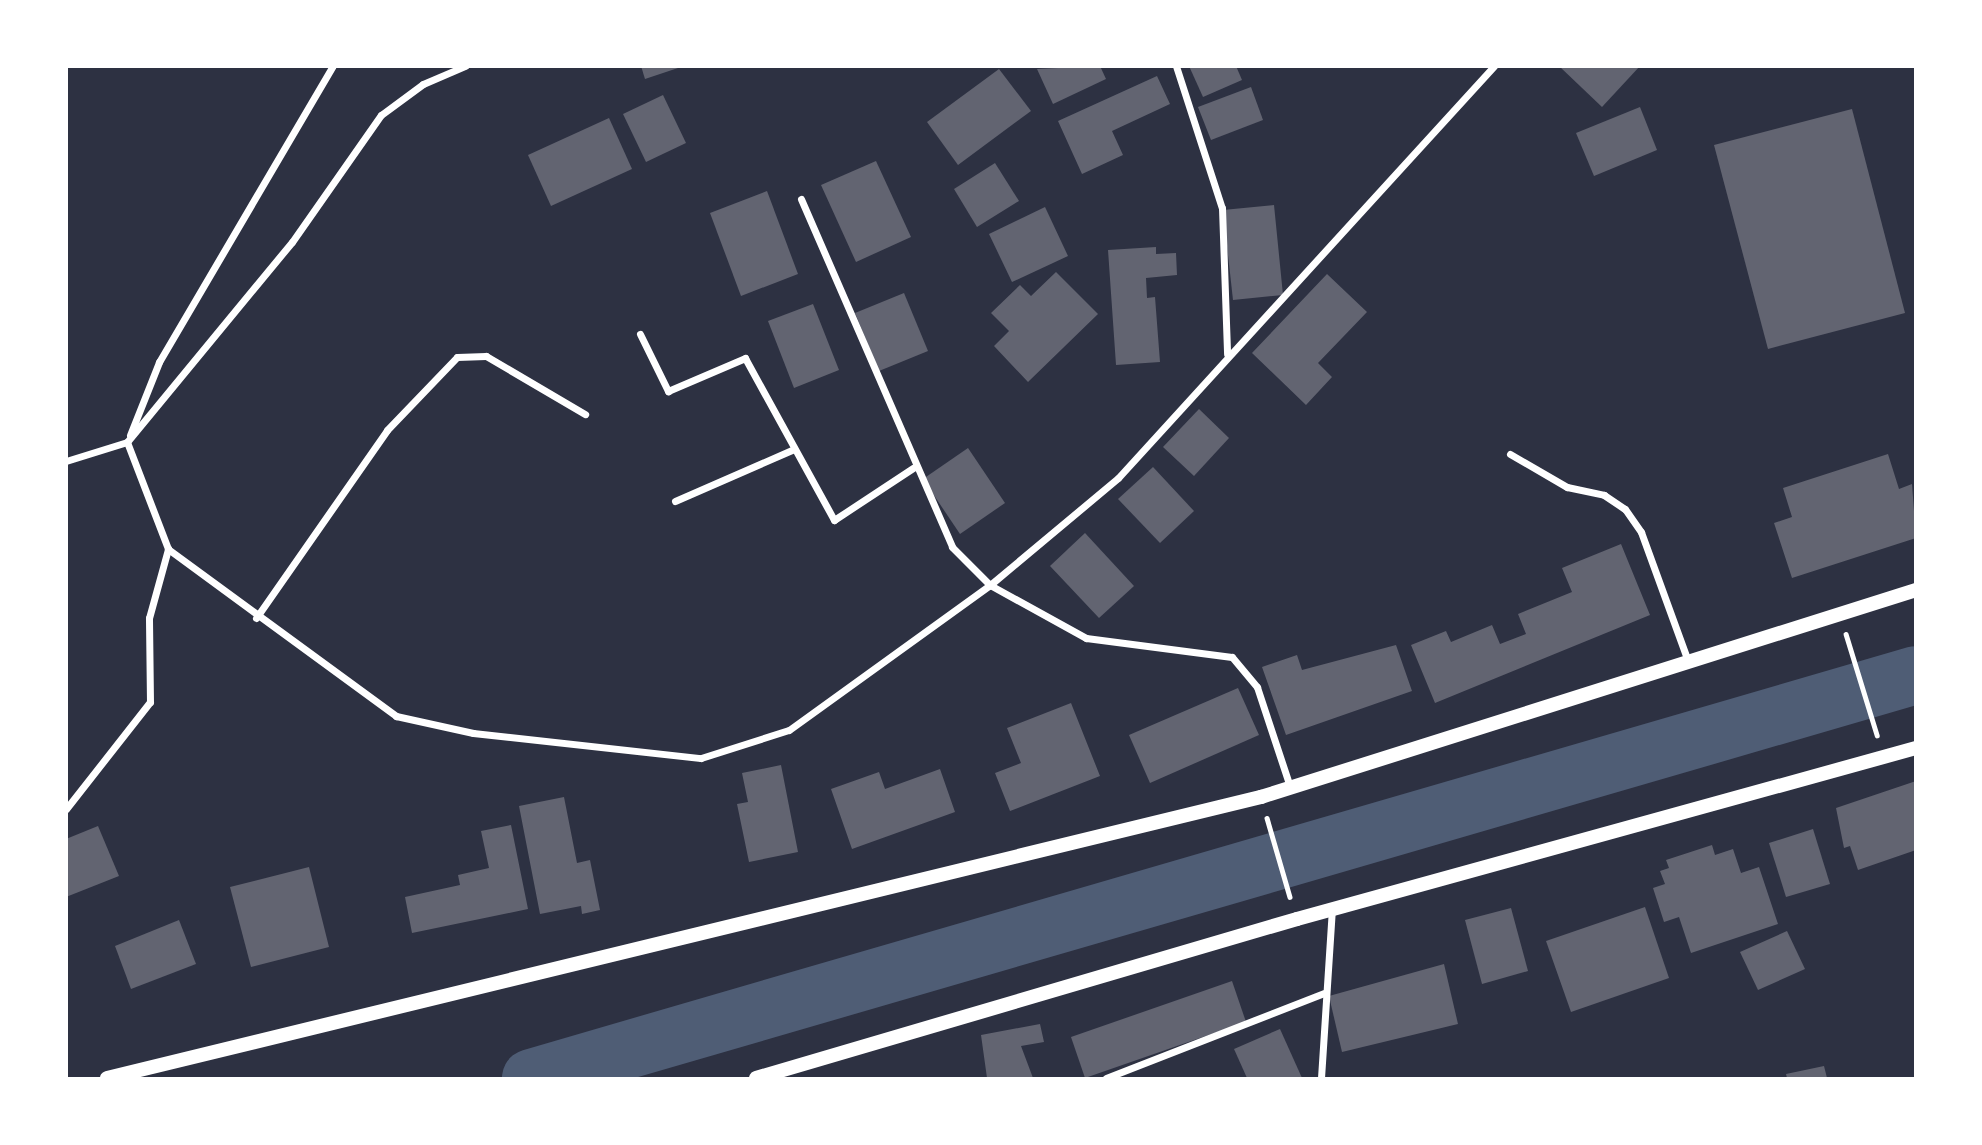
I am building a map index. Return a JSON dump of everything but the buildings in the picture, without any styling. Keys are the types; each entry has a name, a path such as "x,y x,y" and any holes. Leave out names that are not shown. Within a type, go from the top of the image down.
{"main road":[{"path":"107,1079 1290,788 1916,590"},
{"path":"757,1079 1332,909 1916,748"}],"street":[{"path":"333,66 159,362 127,442 168,549 256,618 396,716 473,733 701,758 789,730 990,585 1118,478 1227,354 1494,66"},
{"path":"66,461 127,442 292,242 381,115 424,84 465,66"},
{"path":"1176,66 1222,208 1227,354"},
{"path":"801,199 913,468 952,547 990,585 1086,638 1232,657 1257,687 1290,788"},
{"path":"640,334 668,391 745,358 834,520 913,468"},
{"path":"256,618 387,430 457,357 485,356 585,414"},
{"path":"675,501 794,449"},
{"path":"1510,454 1567,487 1604,495 1625,509 1641,532 1688,661"},
{"path":"66,809 150,702 149,618 168,549"},
{"path":"1321,1079 1324,993 1332,909"},
{"path":"1106,1079 1324,993"}],"path":[{"path":"1853,658 1877,735"},
{"path":"1272,834 1291,899"}],"waterway":[{"path":"531,1078 1916,675"}]}
